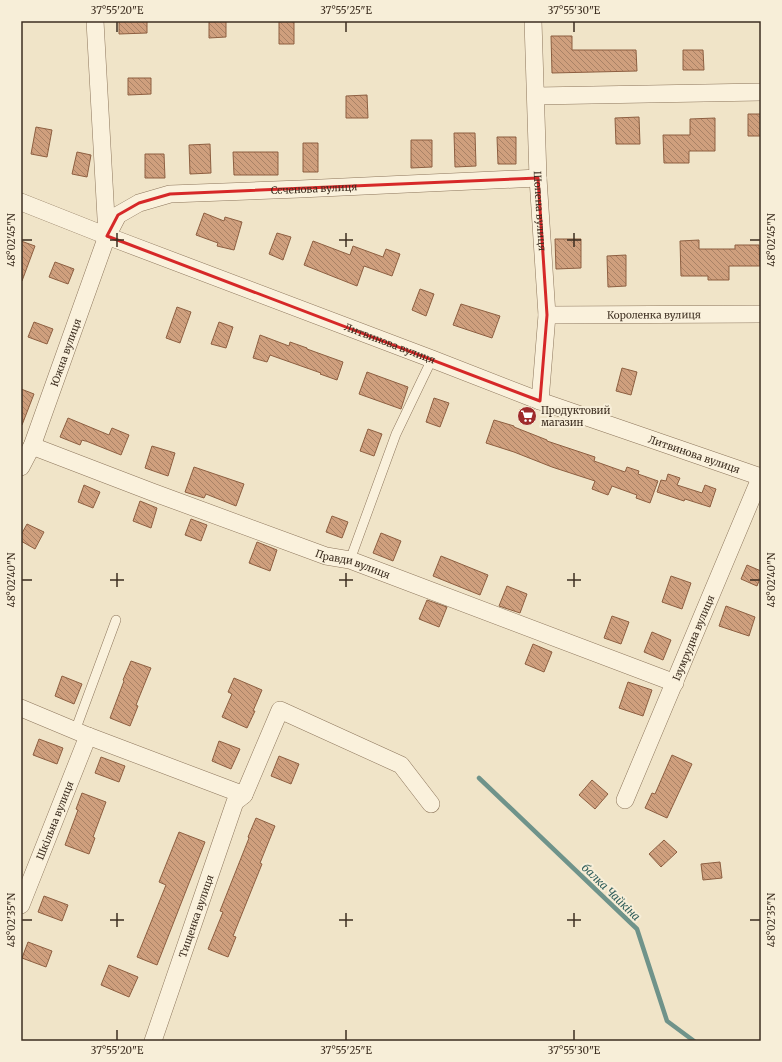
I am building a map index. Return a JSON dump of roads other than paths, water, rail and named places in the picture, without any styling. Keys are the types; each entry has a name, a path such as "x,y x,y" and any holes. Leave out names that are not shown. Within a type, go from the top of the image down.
{"street":[{"path":"95,21 107,236"},
{"name":"Шопена вулиця","path":"533,21 538,178 547,315 540,401"},
{"path":"536,96 761,92"},
{"name":"Сєченова вулиця","path":"107,236 118,215 139,203 170,194 538,178"},
{"name":"Литвинова вулиця","path":"21,202 540,401 761,476"},
{"name":"Южна вулиця","path":"21,466 32,446 107,236"},
{"name":"Короленка вулиця","path":"547,315 761,314"},
{"name":"Правди вулиця","path":"32,446 326,556 350,560 675,683"},
{"name":"Ізумрудна вулиця","path":"625,800 761,476"},
{"path":"21,708 81,734 244,795"},
{"name":"Тищенка вулиця","path":"153,1041 235,802 244,795 280,710 401,765 431,804"},
{"name":"Шкільна вулиця","path":"21,905 81,734"}],"lane":[{"path":"350,560 396,434 432,360"},
{"path":"81,734 116,620"}],"waterway":[{"name":"балка Чайкіна","path":"479,778 637,929 667,1021 694,1041"}],"place":[{"name":"Продуктовий магазин","path":"527,416"}]}
